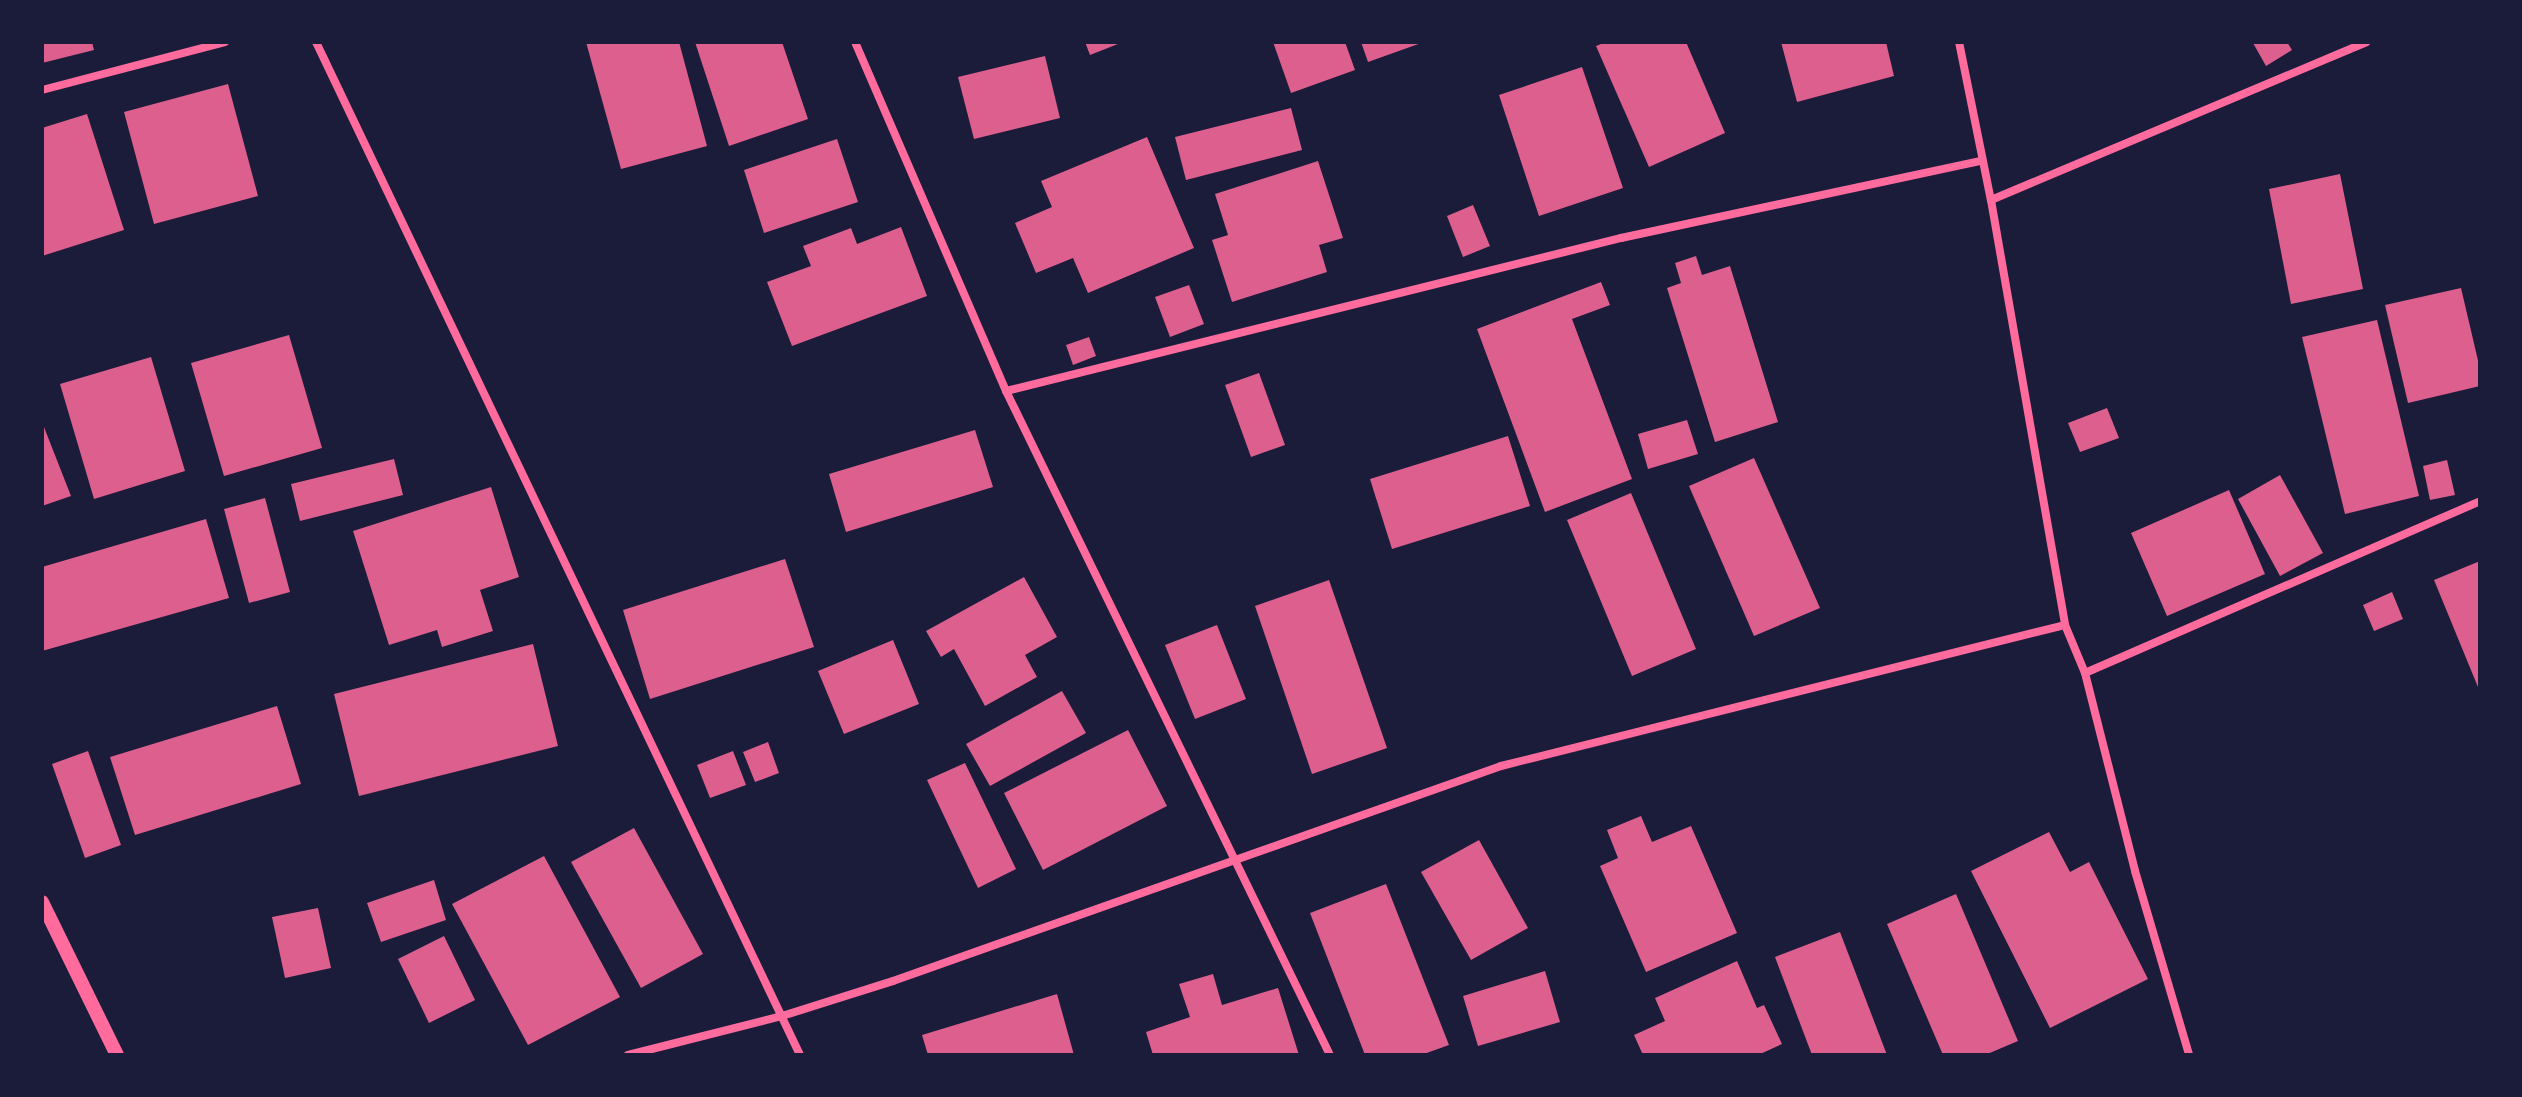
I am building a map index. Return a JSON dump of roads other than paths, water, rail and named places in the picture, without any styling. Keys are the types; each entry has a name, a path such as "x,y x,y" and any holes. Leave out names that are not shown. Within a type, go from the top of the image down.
{"street":[{"path":"42,90 225,42"},
{"path":"316,42 800,1055"},
{"path":"855,42 1006,391 1330,1055"},
{"path":"1959,42 1991,200 2065,625 2085,673 2135,871 2189,1055"},
{"path":"1991,200 2366,42"},
{"path":"1006,391 1621,238 1981,161"},
{"path":"2085,673 2480,501"},
{"path":"628,1055 782,1016 893,981 1501,766 2065,625"},
{"path":"42,902 117,1055"}]}
